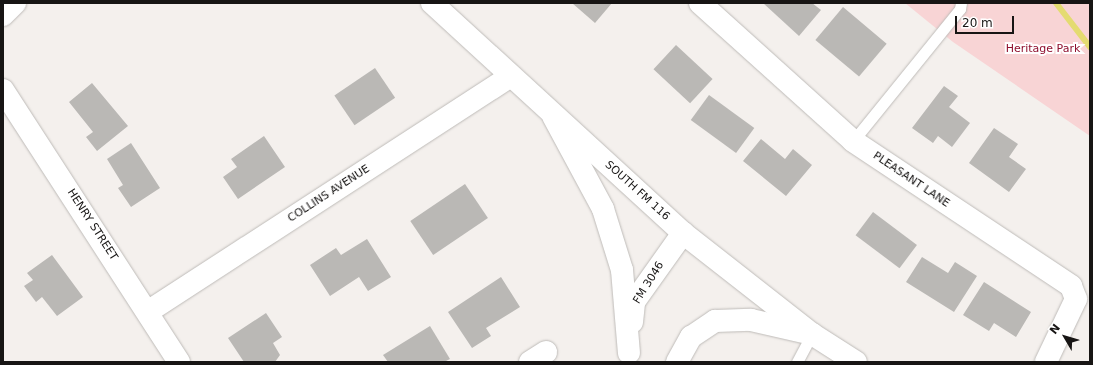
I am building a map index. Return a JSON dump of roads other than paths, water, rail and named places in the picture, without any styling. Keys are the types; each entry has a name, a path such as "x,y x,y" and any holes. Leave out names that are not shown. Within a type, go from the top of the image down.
{"street":[{"path":"3,15 15,3"},
{"name":"SOUTH FM 116","path":"432,3 509,77 683,233 812,334 856,362"},
{"name":"PLEASANT LANE","path":"700,3 853,141 1071,286 1076,299 1046,362"},
{"name":"COLLINS AVENUE","path":"149,310 509,77"},
{"name":"HENRY STREET","path":"3,90 149,310 179,362"},
{"path":"553,116 608,224 622,270 629,357"},
{"name":"FM 3046","path":"629,357 634,302 683,233"},
{"path":"677,362 691,337 715,321 751,320 812,334"}],"lane":[{"path":"853,141 960,9 961,3"},
{"path":"797,362 812,334"}],"waterway":[{"path":"1056,3 1090,47"}],"park label":[{"name":"Heritage Park","path":"1043,49"}]}
